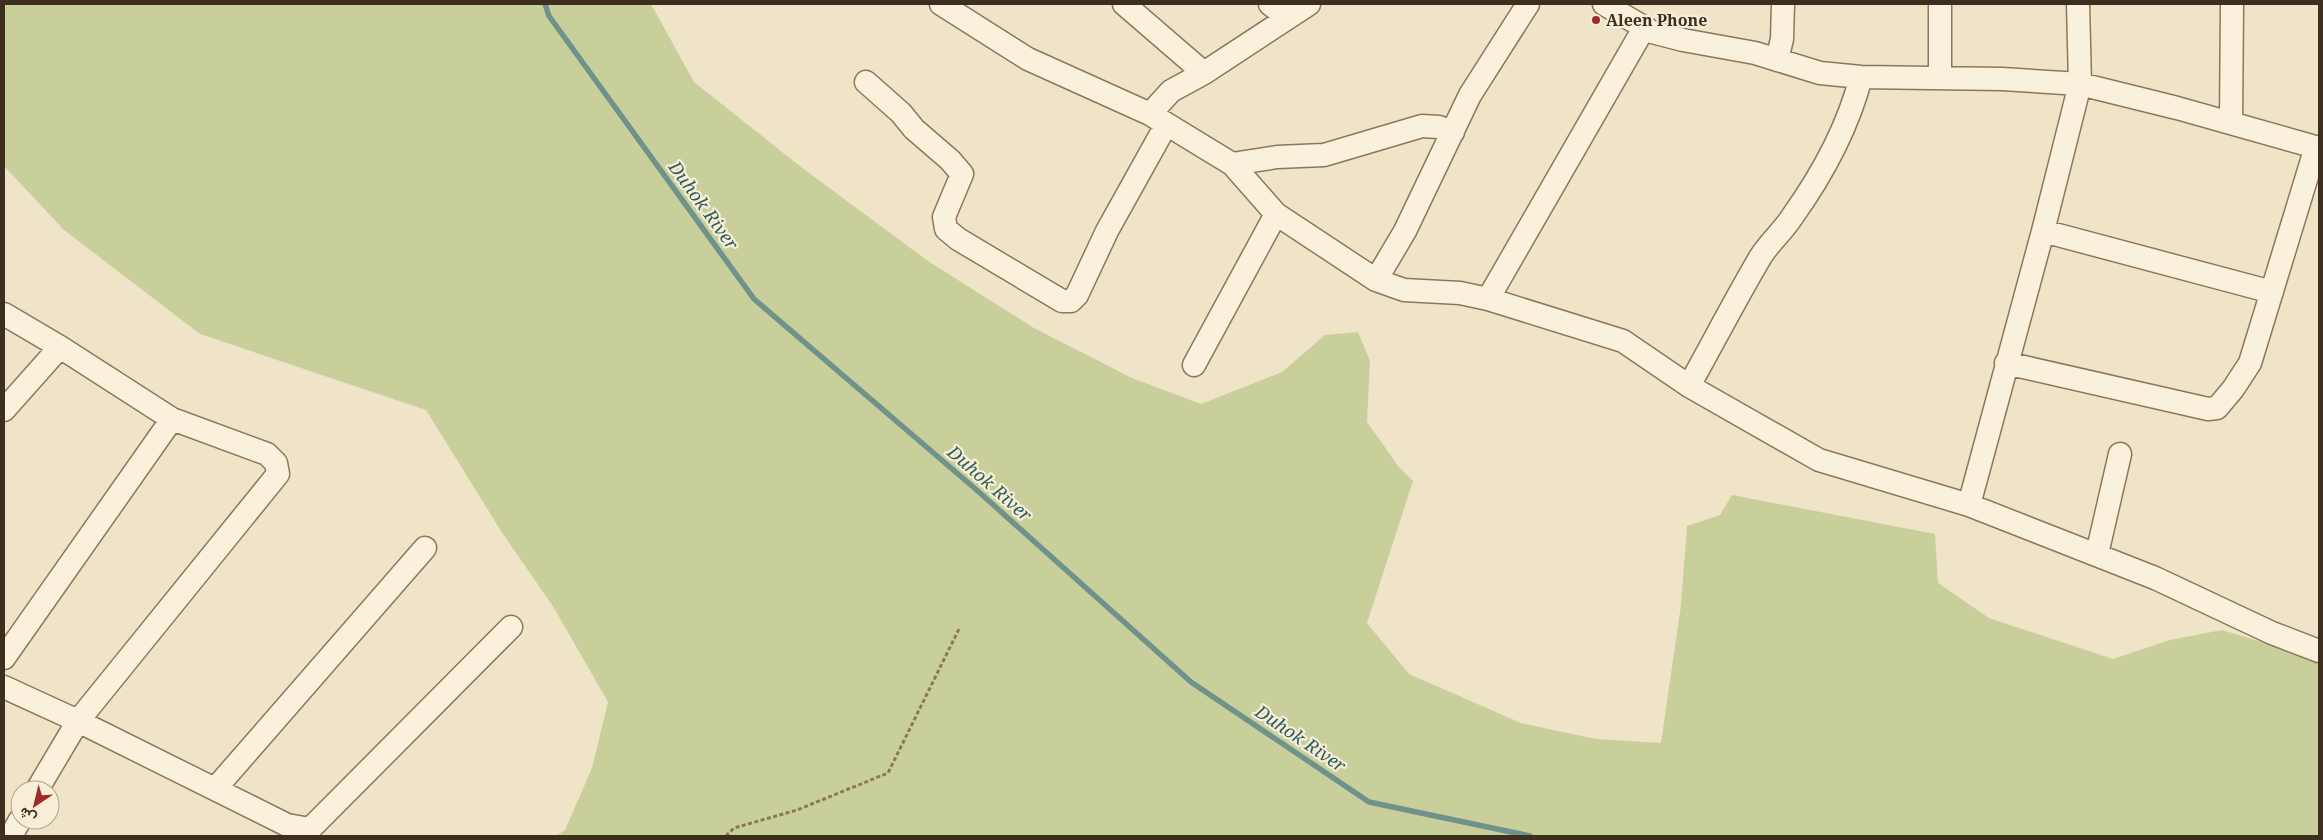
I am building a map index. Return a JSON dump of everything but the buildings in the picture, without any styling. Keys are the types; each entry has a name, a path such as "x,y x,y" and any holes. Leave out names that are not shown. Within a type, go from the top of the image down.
{"street":[{"path":"941,4 1028,59 1158,120 1232,164 1276,214 1376,280 1404,290 1460,293 1488,299 1623,341 1690,386 1819,460 1969,505 2155,578 2272,633 2319,651"},
{"path":"1124,4 1204,73"},
{"path":"866,82 901,113 914,129 950,160 962,174 944,217 946,229 958,239 1062,301 1071,300 1078,295 1171,91 1204,73 1279,10 1309,4"},
{"path":"1376,280 1405,232 1470,95 1528,4"},
{"path":"1604,4 1644,28 1671,37 1748,52 1820,73 1861,77 1940,78 2080,84 2318,148 2250,363 2233,389 2217,408 2208,409 2006,363"},
{"path":"1777,60 1782,39 1783,4"},
{"path":"1940,4 1940,78"},
{"path":"1969,505 2043,232 2080,84 2078,4"},
{"path":"2230,123 2232,4"},
{"path":"1488,299 1644,28"},
{"path":"1690,386 1762,254 1792,218 1822,170 1845,124 1861,77"},
{"path":"1232,164 1277,158 1324,155 1422,126 1439,127 1453,132"},
{"path":"1194,365 1276,214"},
{"path":"2043,232 2272,292"},
{"path":"4,314 60,347 172,419 267,454 276,463 278,474 78,721 44,780"},
{"path":"4,410 60,347"},
{"path":"4,658 172,419"},
{"path":"2097,554 2120,454"},
{"path":"214,789 425,548"},
{"path":"4,687 78,721 287,825 310,829 511,628"}],"path":[{"path":"726,836 734,828 797,810 888,773 960,627"}],"green space":[{"path":"4,4 651,4 694,82 801,167 928,261 1034,328 1132,378 1201,404 1282,372 1325,335 1358,332 1370,361 1367,422 1399,467 1413,481 1367,623 1409,674 1521,723 1596,739 1661,743 1681,605 1687,526 1720,515 1732,495 1935,534 1938,583 1989,618 2113,659 2170,640 2222,630 2319,659 2319,836 556,836 565,830 592,768 608,702 554,608 501,531 426,410 200,334 64,230 4,166"}],"waterway":[{"name":"Duhok River","path":"545,4 549,16 754,299 979,492 1191,682 1369,802 1530,836"}],"place":[{"name":"Aleen Phone","path":"1596,20"}]}
